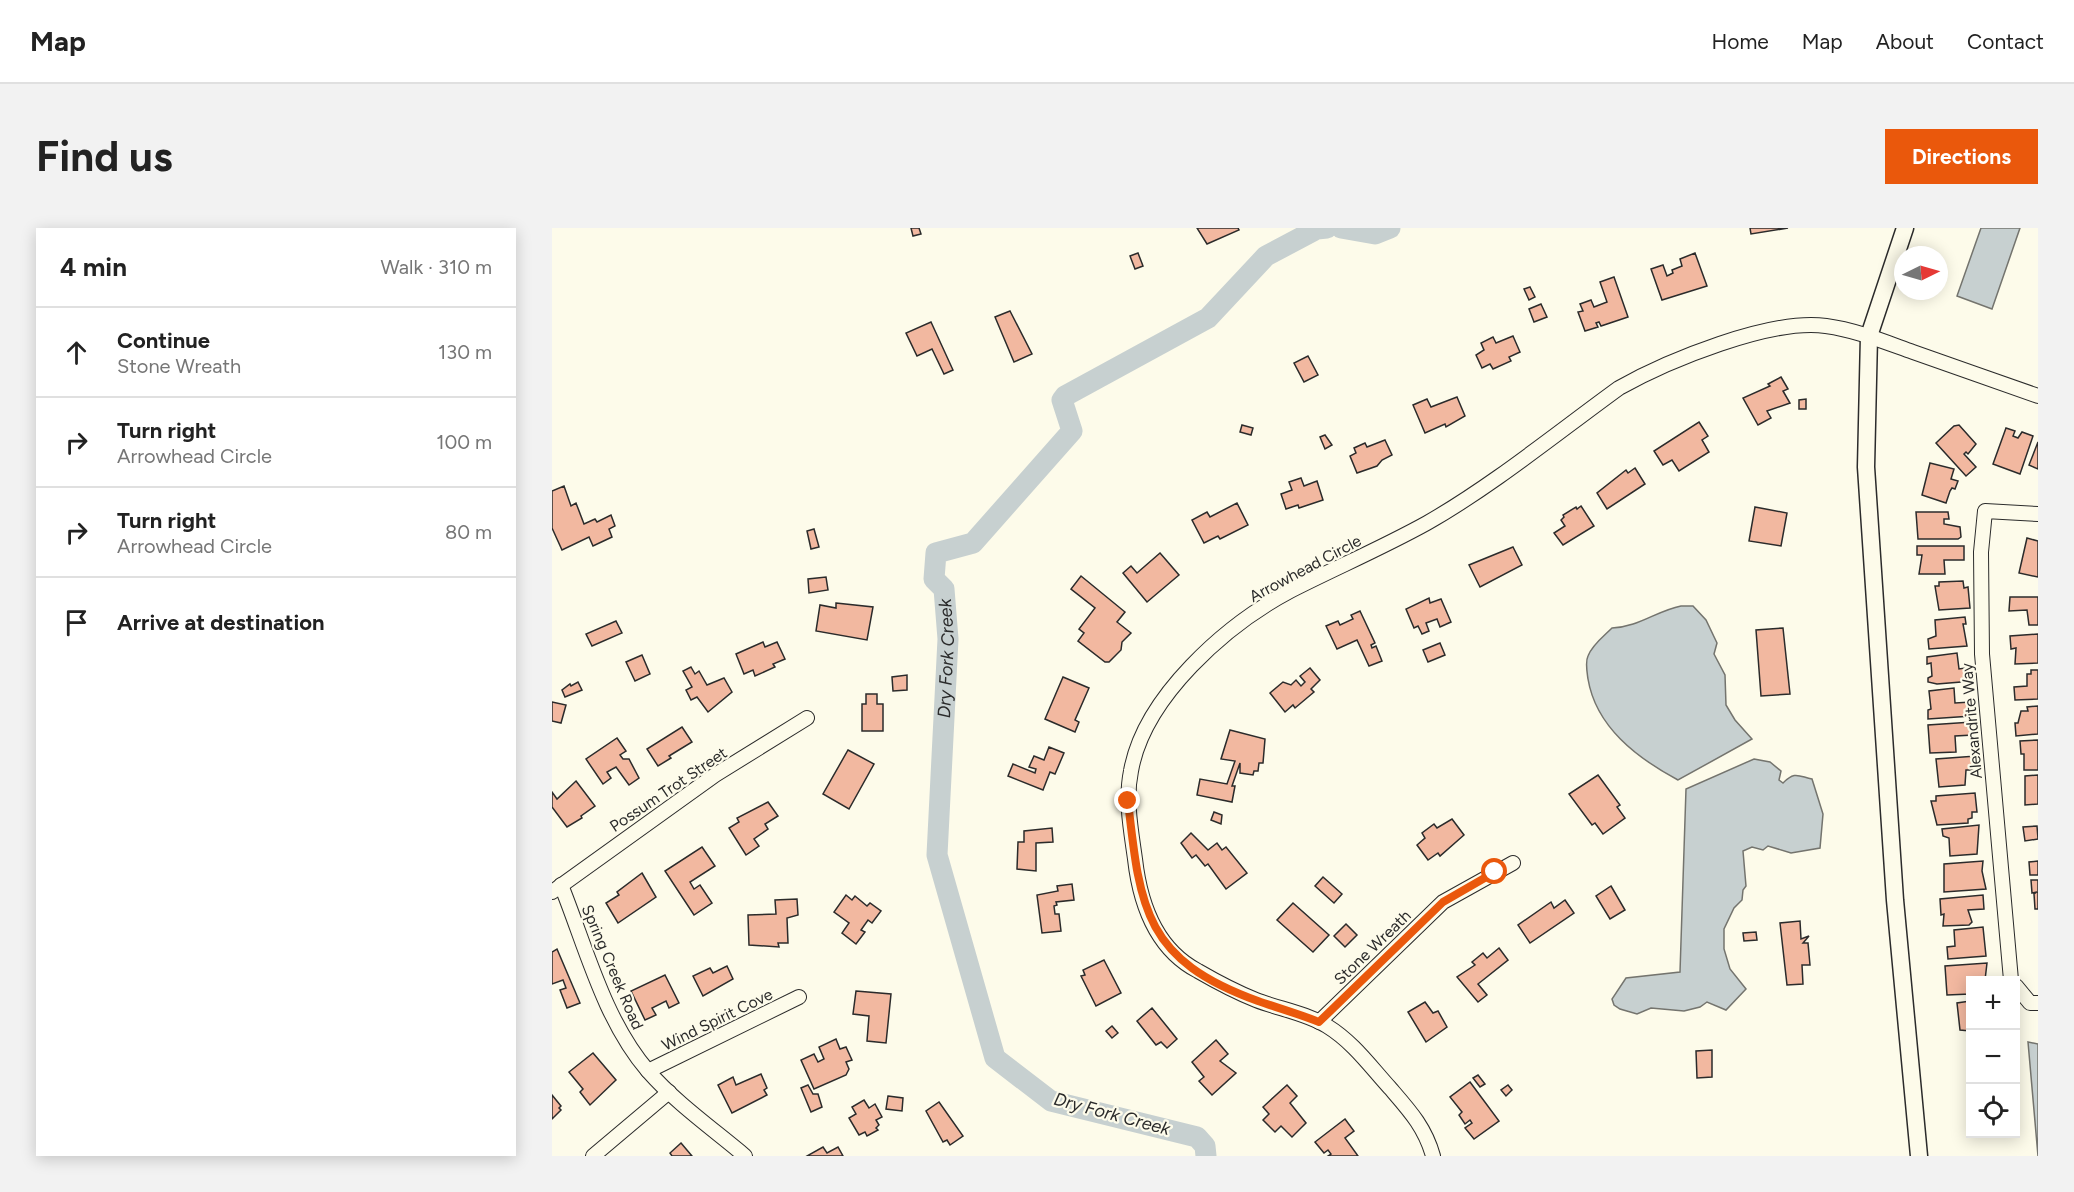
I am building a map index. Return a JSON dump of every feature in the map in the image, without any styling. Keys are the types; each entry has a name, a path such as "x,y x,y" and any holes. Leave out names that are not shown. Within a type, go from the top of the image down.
{"main road":[{"path":"1905,228 1869,336 1866,467 1896,900 1919,1156"}],"street":[{"name":"Arrowhead Circle","path":"1433,1156 1427,1135 1415,1116 1344,1038 1319,1022 1257,1001 1192,968 1165,945 1148,913 1137,876 1128,791 1136,751 1144,732 1171,690 1235,627 1261,608 1426,524 1619,388 1647,372 1688,355 1774,329 1825,326 1869,336 2038,396"},
{"name":"Alexandrite Way","path":"2011,976 1982,654 1981,552 1985,511 2038,514"},
{"name":"Possum Trot Street","path":"556,888 715,775 807,718"},
{"name":"Stone Wreath","path":"1319,1022 1443,902 1513,863"},
{"name":"Spring Creek Road","path":"556,888 617,1024 648,1071 669,1092 745,1156"},
{"path":"2020,991 2031,1003 2038,1003"},
{"name":"Wind Spirit Cove","path":"648,1071 800,997"},
{"path":"593,1156 669,1092"}],"shaded area":[{"path":"1981,228 2020,228 1992,309 1957,296"},
{"path":"1681,606 1693,606 1706,620 1717,643 1714,654 1725,675 1726,705 1735,720 1752,739 1678,780 1648,762 1609,726 1592,696 1586,664 1592,648 1612,628 1631,625"},
{"path":"1754,759 1770,762 1781,771 1779,780 1783,783 1794,776 1812,779 1823,814 1820,848 1791,853 1768,846 1763,850 1752,847 1743,851 1746,886 1742,900 1734,908 1724,929 1724,949 1730,969 1746,989 1726,1010 1707,1002 1700,1007 1684,1011 1651,1008 1637,1014 1620,1009 1614,1005 1612,999 1626,978 1680,972 1686,789"},
{"path":"2028,1042 2038,1044 2038,1156"}],"building":[{"path":"911,228 919,228 921,234 913,236"},
{"path":"1197,228 1238,228 1239,230 1207,244"},
{"path":"1750,228 1788,228 1751,234"},
{"path":"1138,253 1143,266 1135,269 1130,256"},
{"path":"1695,253 1707,286 1662,300 1651,269 1663,265 1667,276 1673,273 1672,270 1682,266 1680,259"},
{"path":"1614,277 1628,317 1601,326 1599,322 1596,323 1598,327 1585,331 1578,312 1583,311 1580,304 1591,300 1594,307 1607,302 1600,282"},
{"path":"1530,287 1535,297 1529,300 1524,289"},
{"path":"1541,304 1547,317 1534,322 1529,309"},
{"path":"1010,311 1032,354 1014,362 995,317"},
{"path":"931,322 953,370 944,374 932,349 917,356 906,333"},
{"path":"1513,336 1520,352 1509,357 1511,361 1493,369 1490,364 1482,368 1476,355 1484,350 1481,343 1493,337 1496,343"},
{"path":"1308,356 1318,375 1304,382 1294,363"},
{"path":"1781,377 1788,389 1783,391 1790,403 1767,411 1771,418 1758,425 1743,398 1770,386 1768,384"},
{"path":"1457,397 1465,416 1446,427 1445,424 1425,433 1413,405 1427,399 1431,407"},
{"path":"1806,399 1806,409 1799,409 1799,400"},
{"path":"1699,422 1708,436 1702,440 1709,452 1679,471 1672,460 1663,465 1654,451"},
{"path":"1242,425 1253,428 1251,435 1240,432"},
{"path":"1959,425 1976,444 1968,454 1966,452 1964,454 1976,467 1966,476 1936,443 1954,426"},
{"path":"2006,428 2015,431 2013,436 2018,438 2022,432 2033,436 2020,474 1993,464"},
{"path":"1325,435 1332,445 1325,449 1320,437"},
{"path":"1385,440 1392,455 1382,460 1377,466 1357,473 1350,456 1356,453 1354,448 1365,443 1367,447"},
{"path":"2038,442 2038,469 2029,465"},
{"path":"1930,463 1954,469 1951,479 1958,481 1955,489 1952,488 1950,491 1946,503 1922,495"},
{"path":"1635,468 1645,484 1607,509 1597,493 1626,470 1628,473"},
{"path":"1301,478 1304,486 1317,481 1323,500 1299,508 1298,505 1286,509 1281,494 1292,490 1289,482"},
{"path":"564,486 571,506 576,503 584,524 595,519 597,522 611,515 615,526 609,529 612,537 593,546 589,537 562,550 552,528 552,491"},
{"path":"1237,503 1248,525 1220,539 1218,536 1204,543 1192,520 1207,512 1210,517"},
{"path":"1581,506 1594,526 1563,545 1554,533 1565,526 1561,520 1563,515"},
{"path":"1755,507 1787,513 1781,546 1749,541"},
{"path":"1916,512 1948,512 1949,519 1944,519 1944,524 1960,527 1961,537 1958,539 1918,539"},
{"path":"814,529 819,547 811,549 807,531"},
{"path":"2027,538 2038,541 2038,577 2019,573"},
{"path":"1917,546 1964,546 1964,560 1944,560 1945,574 1919,574 1922,555 1917,555"},
{"path":"1513,547 1522,565 1480,587 1469,565"},
{"path":"1160,553 1179,575 1147,602 1123,573 1131,566 1137,573"},
{"path":"1081,576 1125,612 1117,622 1131,633 1122,642 1121,650 1109,662 1105,662 1078,641 1084,633 1079,629 1095,608 1071,589"},
{"path":"826,577 828,590 809,593 808,579"},
{"path":"1963,581 1964,588 1968,587 1970,608 1939,610 1935,586 1939,586 1939,582"},
{"path":"2010,597 2038,597 2038,625 2029,625 2027,610 2009,611"},
{"path":"1429,598 1430,603 1441,599 1451,622 1440,627 1437,619 1426,623 1429,631 1422,634 1418,626 1414,628 1406,609"},
{"path":"836,603 873,607 867,640 816,631 820,605 836,608"},
{"path":"1360,611 1375,643 1371,645 1372,648 1376,646 1382,661 1369,666 1357,640 1337,649 1326,626 1338,621 1340,625 1353,619 1351,615"},
{"path":"1965,617 1966,624 1963,624 1967,646 1929,649 1928,639 1936,636 1935,620"},
{"path":"616,621 622,633 592,646 586,634"},
{"path":"1783,628 1790,694 1761,696 1756,630"},
{"path":"2038,634 2038,663 2015,664 2016,648 2011,649 2010,636"},
{"path":"763,642 765,647 777,642 785,659 773,664 775,667 755,676 753,670 744,674 736,654"},
{"path":"1440,643 1445,655 1428,662 1423,650"},
{"path":"1957,653 1959,669 1972,667 1973,681 1937,684 1928,682 1928,678 1932,676 1931,663 1927,664 1927,657"},
{"path":"642,655 650,674 635,681 626,662"},
{"path":"691,667 695,674 699,671 707,685 724,678 732,692 708,712 697,697 691,700 686,690 692,687 683,671"},
{"path":"1310,668 1320,680 1311,689 1314,692 1295,708 1293,705 1285,712 1270,693 1283,682 1291,685 1296,680 1301,686 1305,682 1300,676"},
{"path":"2031,670 2038,670 2038,699 2015,700 2014,687 2027,686 2027,674 2031,674"},
{"path":"907,675 907,690 893,691 892,677"},
{"path":"1063,677 1089,688 1075,720 1079,722 1075,732 1045,719"},
{"path":"578,682 582,690 565,697 562,690"},
{"path":"1954,688 1955,703 1971,702 1972,716 1928,719 1928,710 1931,709 1929,691"},
{"path":"866,694 877,694 877,704 883,704 883,731 862,731 862,704 866,704"},
{"path":"552,702 566,705 561,723 552,721"},
{"path":"2038,706 2038,734 2016,736 2015,723 2018,723 2021,711 2028,711 2027,707"},
{"path":"1972,722 1973,735 1955,736 1956,752 1930,753 1928,725"},
{"path":"682,727 692,742 669,756 671,758 658,766 647,749"},
{"path":"1230,730 1265,739 1263,763 1259,763 1258,771 1254,771 1253,775 1240,773 1240,763 1232,786 1235,786 1232,802 1197,795 1200,779 1227,784 1235,761 1221,759"},
{"path":"617,738 626,751 620,755 623,759 629,759 639,778 629,785 616,767 607,772 611,778 603,784 586,759"},
{"path":"2038,740 2038,770 2024,770 2024,754 2021,754 2020,741"},
{"path":"1049,747 1064,753 1055,774 1050,772 1043,790 1008,776 1013,764 1035,773 1036,769 1029,767 1034,756 1044,760"},
{"path":"848,750 874,764 849,809 823,794"},
{"path":"1976,756 1977,770 1966,770 1965,785 1939,787 1936,759"},
{"path":"1598,775 1620,805 1617,807 1625,818 1603,834 1595,823 1592,825 1569,794"},
{"path":"2038,775 2038,804 2025,805 2025,776"},
{"path":"576,781 595,806 581,816 582,818 567,827 552,807 552,792 557,799"},
{"path":"1975,793 1977,812 1972,812 1972,818 1968,819 1968,823 1937,825 1931,801 1936,801 1936,796"},
{"path":"768,802 778,816 765,824 768,829 754,839 759,846 746,855 729,828 739,822 737,818"},
{"path":"1214,812 1222,815 1221,824 1211,820"},
{"path":"1452,819 1464,835 1440,856 1438,853 1428,860 1417,845 1425,838 1422,833 1434,824 1437,828"},
{"path":"1979,825 1977,854 1950,856 1949,838 1943,836 1942,829"},
{"path":"2037,826 2038,839 2025,841 2023,827"},
{"path":"1052,828 1053,842 1036,843 1036,871 1017,869 1018,842 1024,842 1024,831"},
{"path":"1191,833 1208,850 1217,843 1222,850 1226,847 1247,873 1226,889 1208,864 1205,866 1196,855 1192,858 1181,843"},
{"path":"702,847 715,866 690,882 694,889 700,885 712,903 694,915 665,871"},
{"path":"1983,861 1982,871 1986,889 1944,892 1944,864"},
{"path":"2038,861 2038,875 2030,875 2029,862"},
{"path":"642,873 656,897 618,923 606,903 619,895 617,892"},
{"path":"1323,877 1342,894 1334,903 1315,886"},
{"path":"2031,880 2038,880 2038,909 2035,909 2034,894 2037,892 2032,893"},
{"path":"1072,884 1074,900 1056,902 1057,905 1054,906 1055,914 1059,914 1061,931 1042,933 1037,895 1058,891 1057,886"},
{"path":"1611,886 1625,910 1610,919 1596,896"},
{"path":"846,895 852,900 855,896 867,906 870,903 881,911 872,923 868,920 861,930 865,932 856,944 842,933 849,923 834,912"},
{"path":"1983,895 1984,909 1968,910 1972,922 1969,925 1943,926 1944,914 1941,915 1940,899"},
{"path":"797,899 798,915 787,918 788,943 778,943 779,947 749,945 748,915 776,914 775,900"},
{"path":"1565,900 1574,913 1530,943 1518,925 1551,902 1554,908"},
{"path":"1293,903 1329,935 1313,952 1277,920"},
{"path":"1800,921 1801,939 1809,936 1803,943 1808,943 1810,965 1802,965 1803,984 1787,985 1780,923"},
{"path":"1346,924 1357,935 1345,947 1334,936"},
{"path":"1983,927 1986,956 1948,959 1947,947 1955,946 1954,930"},
{"path":"1756,932 1757,940 1744,941 1743,933"},
{"path":"1499,948 1508,960 1478,984 1487,995 1478,1002 1457,977 1475,965 1472,962 1483,953 1487,958"},
{"path":"557,949 580,1003 567,1008 560,990 566,988 563,980 552,984 552,952"},
{"path":"1104,960 1121,993 1096,1006 1081,976 1085,975 1083,970"},
{"path":"1987,963 1985,976 1966,976 1966,994 1947,995 1945,966"},
{"path":"727,966 733,979 703,996 693,976 710,968 713,973"},
{"path":"665,975 679,1003 669,1008 666,1001 652,1008 656,1015 645,1020 631,991"},
{"path":"856,991 891,994 886,1043 867,1041 869,1016 853,1014"},
{"path":"1425,1002 1433,1013 1438,1011 1447,1027 1426,1042 1408,1012"},
{"path":"1966,1002 1966,1031 1960,1030 1957,1003"},
{"path":"1152,1008 1177,1039 1167,1048 1161,1042 1156,1045 1137,1021"},
{"path":"1112,1026 1118,1033 1112,1038 1106,1031"},
{"path":"836,1039 840,1049 846,1047 852,1060 846,1062 849,1069 846,1075 814,1089 801,1060 814,1054 818,1062 824,1059 819,1047"},
{"path":"1216,1040 1228,1054 1220,1061 1236,1073 1212,1095 1199,1081 1204,1077 1192,1062"},
{"path":"1712,1050 1712,1077 1697,1078 1696,1051"},
{"path":"593,1053 616,1080 590,1105 580,1092 583,1089 569,1072"},
{"path":"761,1074 767,1088 764,1090 767,1095 732,1113 718,1085 733,1077 736,1085"},
{"path":"1478,1075 1485,1084 1480,1087 1473,1078"},
{"path":"1470,1082 1499,1121 1474,1139 1465,1128 1472,1123 1470,1120 1465,1124 1459,1115 1462,1112 1450,1097"},
{"path":"808,1085 813,1094 818,1094 822,1107 811,1112 801,1088"},
{"path":"1287,1085 1297,1096 1290,1103 1306,1123 1292,1137 1281,1126 1275,1132 1263,1120 1269,1114 1263,1107"},
{"path":"1508,1085 1512,1090 1506,1096 1501,1090"},
{"path":"552,1095 561,1106 559,1108 561,1110 552,1119"},
{"path":"888,1096 903,1098 902,1111 886,1109"},
{"path":"864,1100 869,1108 875,1104 882,1117 876,1120 879,1125 876,1128 878,1130 867,1136 865,1132 859,1135 849,1118 856,1114 852,1107"},
{"path":"939,1102 963,1136 950,1145 947,1140 943,1142 926,1111"},
{"path":"1345,1119 1354,1131 1345,1138 1358,1156 1328,1156 1331,1154 1328,1150 1324,1153 1315,1142"},
{"path":"681,1143 692,1156 672,1156 670,1153"},
{"path":"823,1147 827,1153 838,1147 843,1156 807,1156"}],"waterway":[{"name":"Dry Fork Creek","path":"1206,1156 1205,1146 1197,1137 1051,1101 995,1058 937,855 948,639 944,589 934,579 936,553 973,543 1072,431 1062,400 1065,396 1208,318 1266,256 1317,229 1327,228"},
{"name":"Dry Fork Creek","path":"1341,228 1375,234 1390,228"}],"route":[{"path":"1128,801 1141,895 1165,945 1184,963 1228,988 1257,1001 1319,1022 1443,902 1495,872"}]}
